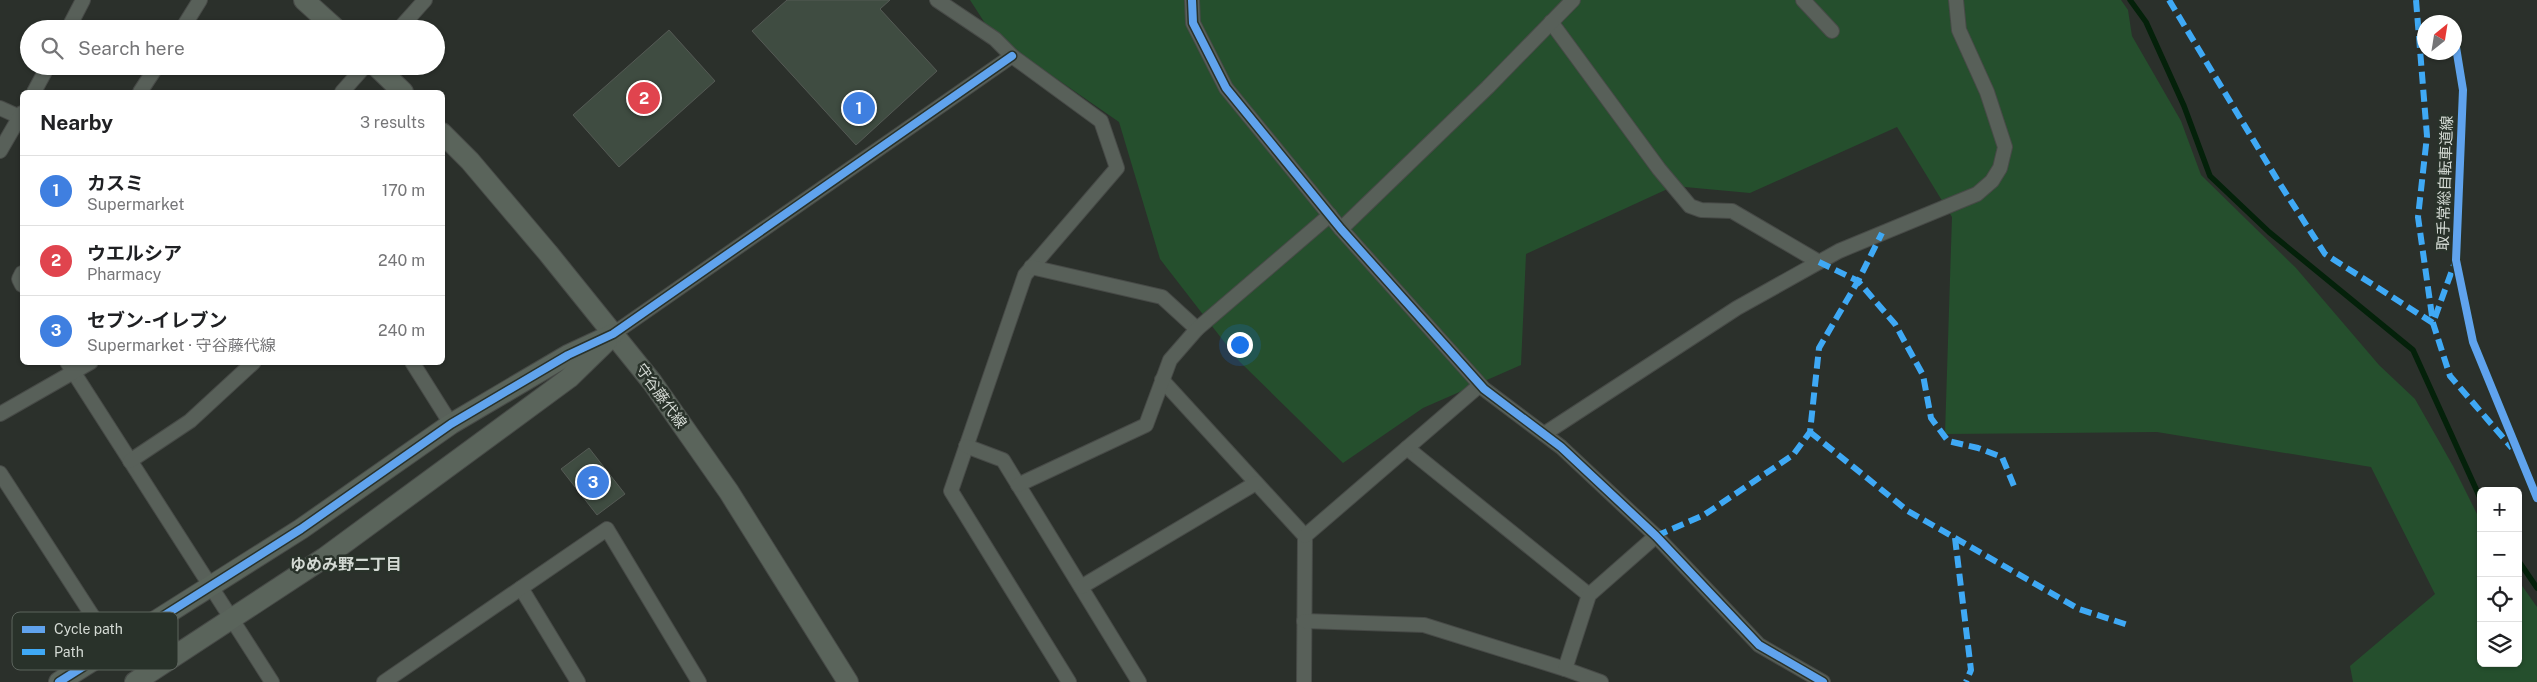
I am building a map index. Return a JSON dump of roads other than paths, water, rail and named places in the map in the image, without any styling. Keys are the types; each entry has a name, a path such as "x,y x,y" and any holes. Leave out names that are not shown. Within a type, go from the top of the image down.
{"street":[{"path":"73,20 83,0"},
{"path":"188,20 200,0"},
{"path":"304,0 326,20"},
{"path":"407,20 425,0"},
{"path":"937,0 995,39 1012,56 1102,121 1117,168 1025,275 951,491 1068,682"},
{"path":"1192,0 1193,23 1226,88 1330,215 1480,386 1561,447 1656,536 1759,645 1823,682"},
{"path":"1342,229 1573,0"},
{"path":"1803,0 1832,30"},
{"path":"1544,434 1737,308 1848,247 1977,194 1992,181 2000,168 2005,146 1987,92 1959,30 1956,0"},
{"path":"1551,22 1659,170 1690,206 1701,210 1732,211 1819,262"},
{"path":"170,612 301,529 451,424 560,360 614,334 1012,56"},
{"path":"35,90 43,75"},
{"path":"141,90 151,75"},
{"path":"344,90 357,75"},
{"path":"385,75 401,90"},
{"path":"0,108 20,115"},
{"path":"0,151 20,119"},
{"name":"守谷藤代線","path":"445,135 494,189 652,382 730,492 848,682"},
{"path":"1018,485 1146,425 1170,360 1197,329 1330,215"},
{"path":"1031,267 1162,298 1197,329"},
{"path":"178,655 324,558 569,378 614,334"},
{"path":"130,461 190,421 251,365"},
{"path":"414,365 451,424"},
{"path":"0,414 70,368 272,682"},
{"path":"1162,380 1305,536 1304,682"},
{"path":"1305,536 1480,386"},
{"path":"966,446 1003,460 1139,682"},
{"path":"1407,448 1589,595"},
{"path":"0,473 90,612"},
{"path":"1081,588 1256,483"},
{"path":"384,682 607,529 700,682"},
{"path":"1565,669 1589,595 1656,536"},
{"path":"521,588 577,682"},
{"path":"1304,621 1424,625 1601,682"},
{"path":"59,682 79,670"},
{"path":"140,681 156,670"}],"waterway":[{"path":"2130,0 2146,22 2184,106 2210,176 2269,232 2413,350 2477,491"},
{"path":"2522,566 2537,588"}],"place":[{"name":"ウエルシア","path":"644,98"},
{"name":"カスミ","path":"859,108"},
{"name":"セブン-イレブン","path":"593,482"}],"district":[{"name":"ゆめみ野二丁目","path":"346,564"}]}
